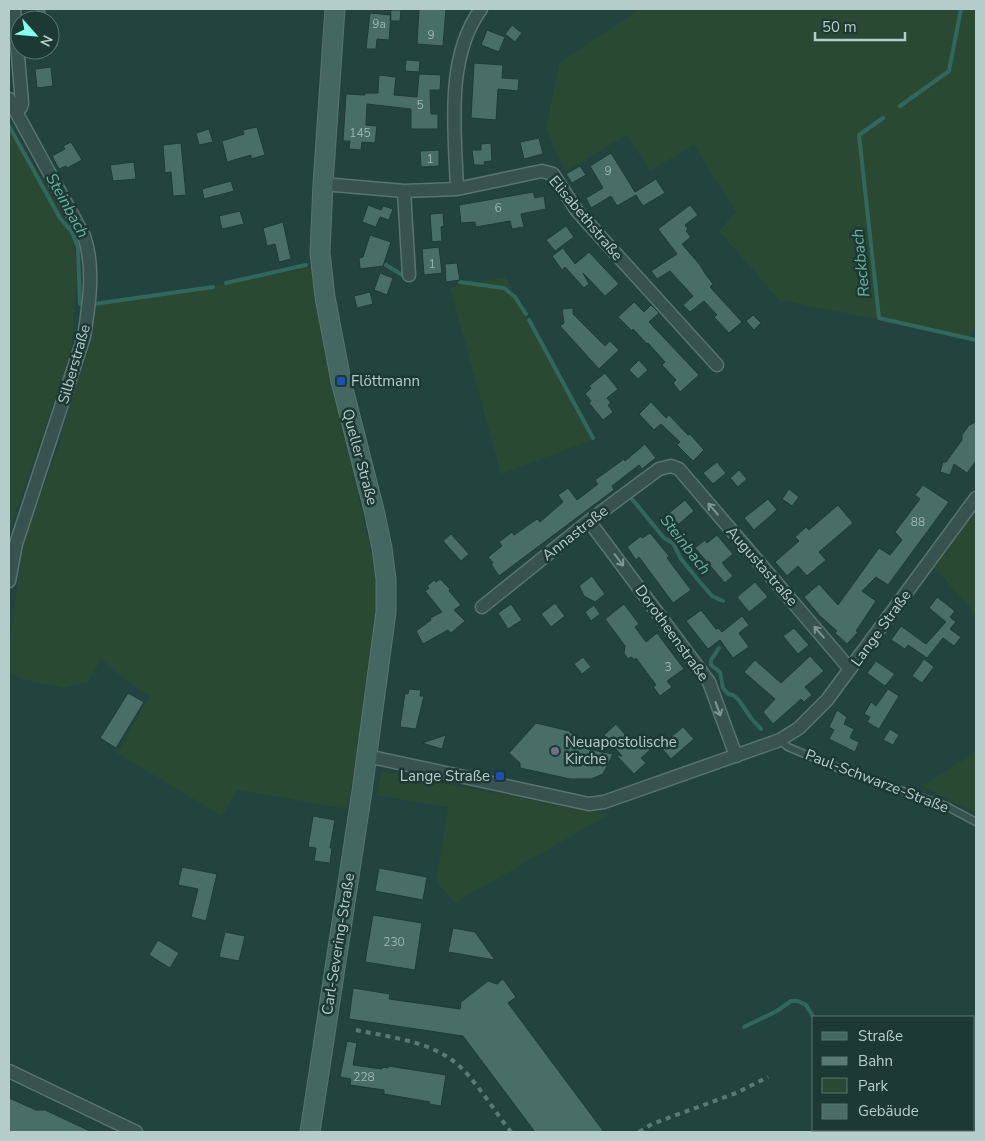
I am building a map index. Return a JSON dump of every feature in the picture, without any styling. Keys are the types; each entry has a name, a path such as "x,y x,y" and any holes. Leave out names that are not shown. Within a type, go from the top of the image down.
{"street":[{"path":"14,9 22,103 21,108 16,112"},
{"name":"Queller Straße","path":"335,9 320,253 325,297 342,389 378,526 386,579 384,634 367,756"},
{"path":"457,189 454,102 461,54 468,32 481,9"},
{"name":"Silberstraße","path":"9,99 84,236 89,254 89,282 84,337 10,563 9,581"},
{"name":"Elisabethstraße","path":"323,184 404,190 457,189 542,171 552,174 576,210 717,365"},
{"path":"404,190 409,275"},
{"name":"Annastraße","path":"482,607 659,469 671,466"},
{"name":"Augustastraße","path":"671,466 679,469 850,669"},
{"name":"Lange Straße","path":"367,756 590,804 604,802 780,740 799,728 827,700 976,498"},
{"name":"Dorotheenstraße","path":"590,521 709,682 736,756"},
{"name":"Carl-Severing-Straße","path":"310,1132 367,756"},
{"path":"9,1071 136,1132"}],"lane":[{"name":"Paul-Schwarze-Straße","path":"780,740 788,747 845,772 946,806 976,822"}],"green space":[{"path":"640,9 976,9 976,323 969,337 779,300 719,231 736,212 694,145 650,171 627,135 566,171 558,158 546,127 560,62"},
{"path":"9,122 69,227 75,250 77,278 71,353 9,530"},
{"path":"312,267 323,346 371,551 378,611 348,809 237,790 222,816 117,753 150,696 126,680 101,659 88,682 64,688 22,679 9,671 9,646 24,539 58,448 79,376 90,346 96,304 232,283"},
{"path":"505,277 592,440 501,474 450,288"},
{"path":"976,509 976,614 933,566"},
{"path":"976,752 976,813 922,786"},
{"path":"382,771 608,815 455,903 436,881 448,807 376,795"}],"building":[{"path":"419,9 446,9 443,46 417,44"},
{"path":"391,10 401,10 400,21 390,21"},
{"path":"370,13 391,15 389,40 377,39 376,49 366,49"},
{"path":"512,25 522,33 515,42 505,34"},
{"path":"487,30 505,37 499,52 481,45"},
{"path":"406,60 420,61 419,72 405,71"},
{"path":"474,63 503,65 502,78 519,79 518,91 498,89 496,120 471,118"},
{"path":"51,67 53,86 37,88 35,69"},
{"path":"419,74 441,75 440,90 430,90 431,114 438,114 438,129 411,129 411,109 367,104 366,125 377,126 375,143 362,142 361,150 349,149 350,141 343,141 346,94 365,95 365,93 378,93 379,75 396,77 394,95 417,97"},
{"path":"257,127 265,155 251,159 251,155 227,162 222,141 244,134 243,130"},
{"path":"209,129 213,142 199,145 196,133"},
{"path":"539,138 543,154 524,159 520,142"},
{"path":"71,142 82,160 67,168 66,166 59,169 52,156 65,149 63,146"},
{"path":"181,143 186,195 173,196 171,172 165,173 163,145"},
{"path":"491,143 492,161 484,162 485,165 474,165 472,150 481,150 481,144"},
{"path":"439,150 439,166 421,167 420,151"},
{"path":"611,153 635,192 656,179 665,193 643,206 636,195 617,206 611,196 591,208 586,198 603,188 590,166"},
{"path":"134,162 136,179 113,181 110,165"},
{"path":"580,166 586,175 572,183 566,174"},
{"path":"231,181 234,191 204,199 202,189"},
{"path":"533,192 535,198 544,196 546,209 521,214 524,227 512,229 510,221 476,227 475,222 461,223 459,205"},
{"path":"368,205 381,210 383,206 393,209 389,220 380,217 376,227 362,222"},
{"path":"690,205 698,215 685,225 688,229 686,231 691,237 682,244 713,284 710,287 742,322 729,333 714,317 717,315 704,301 690,312 683,305 693,296 670,271 657,279 651,271 677,254 658,229"},
{"path":"240,211 244,224 222,229 219,216"},
{"path":"443,213 442,241 432,242 430,214"},
{"path":"283,222 291,259 279,262 275,244 267,246 263,228"},
{"path":"566,226 574,237 555,251 546,240"},
{"path":"370,235 391,242 383,266 360,269 359,258 363,257"},
{"path":"439,247 442,273 424,275 422,249"},
{"path":"563,248 575,264 589,252 619,284 605,296 583,273 589,284 584,288 565,267 562,270 552,256"},
{"path":"457,263 460,280 446,282 445,264"},
{"path":"380,273 393,278 387,295 374,290"},
{"path":"370,292 373,304 357,308 354,296"},
{"path":"634,302 644,312 651,305 659,313 649,322 699,375 680,392 673,383 676,380 662,365 665,362 648,343 618,317"},
{"path":"573,308 573,314 605,346 610,341 619,350 599,369 560,326 564,323 562,309"},
{"path":"753,315 761,323 754,330 746,321"},
{"path":"639,360 648,370 638,379 629,370"},
{"path":"605,373 618,389 607,398 611,403 608,405 613,412 603,420 589,403 591,401 585,394 591,388 589,386"},
{"path":"651,402 666,418 669,415 688,435 690,434 704,450 693,461 677,445 680,442 661,424 654,430 639,414"},
{"path":"976,422 976,461 967,473 954,464 950,475 940,472 943,462 946,462 962,440 962,435 969,425"},
{"path":"645,444 656,458 642,469 639,465 612,486 614,490 499,576 488,557 502,546 499,542 512,532 514,535 537,519 540,522 563,502 558,495 568,488 577,500 598,484 595,480 624,459 625,461"},
{"path":"717,462 726,473 713,484 703,473"},
{"path":"739,470 747,479 738,487 730,478"},
{"path":"923,485 949,502 888,585 876,577 862,591 876,601 856,631 858,632 847,644 804,597 819,584 838,605 879,548 890,555 902,540 895,532 920,499 915,495"},
{"path":"789,489 799,497 792,506 782,499"},
{"path":"768,499 777,510 754,530 744,518"},
{"path":"685,500 694,511 674,528 664,517"},
{"path":"838,505 853,523 819,552 826,560 807,576 798,566 787,576 775,562 799,541 795,537 806,527 809,530"},
{"path":"650,533 669,556 667,558 691,590 673,603 639,557 636,560 627,547 641,536 642,538"},
{"path":"451,534 469,554 461,561 443,541"},
{"path":"717,535 733,554 722,563 733,576 725,583 695,548 705,540 707,543"},
{"path":"592,576 605,594 595,602 584,596 579,586"},
{"path":"440,579 461,605 454,610 465,621 451,633 448,630 423,644 416,631 431,620 430,618 442,612 425,591 429,588 427,586 434,580 436,582"},
{"path":"755,582 768,597 749,612 737,597"},
{"path":"937,597 955,611 950,617 956,622 950,629 961,637 954,646 943,638 927,658 908,645 905,649 891,640 901,626 926,644 946,622 929,608"},
{"path":"555,603 565,616 551,627 541,614"},
{"path":"511,604 522,620 508,629 498,613"},
{"path":"624,604 639,624 635,627 646,642 657,633 684,669 667,681 672,687 660,696 653,687 656,685 636,658 635,660 631,657 628,659 624,653 625,646 605,619"},
{"path":"594,605 600,614 591,621 585,612"},
{"path":"701,610 716,629 718,628 722,632 742,616 749,625 739,633 749,647 733,658 720,640 708,649 686,621"},
{"path":"794,628 809,645 798,654 783,636"},
{"path":"810,656 824,671 805,687 812,695 804,702 801,699 773,724 763,712 775,699 744,672 755,660 781,683"},
{"path":"583,657 591,667 582,674 574,664"},
{"path":"924,659 934,667 922,683 912,676"},
{"path":"876,661 895,674 885,686 867,673"},
{"path":"409,689 421,690 420,696 424,696 416,729 400,727 405,693 408,694"},
{"path":"888,689 899,696 879,729 867,722 870,717 864,714 871,702 876,706"},
{"path":"128,693 144,702 116,748 100,738"},
{"path":"837,710 847,717 844,724 854,729 850,738 859,742 855,752 829,739 834,730 829,727"},
{"name":"Neuapostolische Kirche","path":"536,723 569,731 587,749 613,754 603,774 591,779 570,779 520,768 520,763 509,753"},
{"path":"616,724 637,748 652,736 658,743 641,758 646,763 634,774 616,755 622,756 604,735"},
{"path":"683,727 694,739 671,759 660,746"},
{"path":"890,729 899,735 893,745 883,740"},
{"path":"446,735 442,749 422,743"},
{"path":"313,816 335,820 330,848 332,848 330,863 314,861 316,848 308,847"},
{"path":"182,867 217,874 206,921 191,917 198,889 178,885"},
{"path":"379,868 427,877 423,900 375,891"},
{"path":"373,915 422,923 415,970 365,962"},
{"path":"453,928 475,932 495,960 448,952"},
{"path":"225,932 245,936 239,961 219,957"},
{"path":"158,940 179,953 170,968 149,955"},
{"path":"503,979 516,997 508,1003 604,1132 535,1132 463,1036 349,1019 353,988 390,994 389,999 460,1009 461,1002 488,981 497,984"},
{"path":"347,1041 357,1043 353,1065 382,1069 382,1067 388,1068 388,1066 446,1075 441,1106 429,1104 430,1102 384,1094 384,1090 350,1085 351,1079 340,1077"},
{"path":"9,1098 36,1110 45,1110 92,1132 9,1132"}],"waterway":[{"name":"Reckbach","path":"900,106 949,71 961,9"},
{"name":"Reckbach","path":"883,118 859,135 879,318 976,340"},
{"name":"Steinbach","path":"9,126 60,218 72,232 78,248 80,304"},
{"name":"Steinbach","path":"226,283 306,265"},
{"name":"Steinbach","path":"386,265 404,276"},
{"name":"Steinbach","path":"460,282 504,288 515,297 526,314"},
{"name":"Steinbach","path":"94,304 213,287"},
{"name":"Steinbach","path":"529,320 593,438"},
{"name":"Steinbach","path":"632,499 664,538 673,543 681,559 712,596 723,601"},
{"name":"Steinbach","path":"719,648 711,660 711,665 720,672 723,688 728,694 738,699 761,729"},
{"name":"Steinbach","path":"744,1027 777,1011 791,1001 798,1001 806,1005 813,1016"}],"railway":[{"path":"356,1030 418,1044 441,1053 452,1060 467,1074 511,1132"},
{"path":"639,1132 652,1124 736,1093 768,1077"}],"place":[{"name":"Flöttmann","path":"341,381"},
{"name":"Neuapostolische Kirche","path":"555,751"},
{"name":"Lange Straße","path":"500,776"}]}
